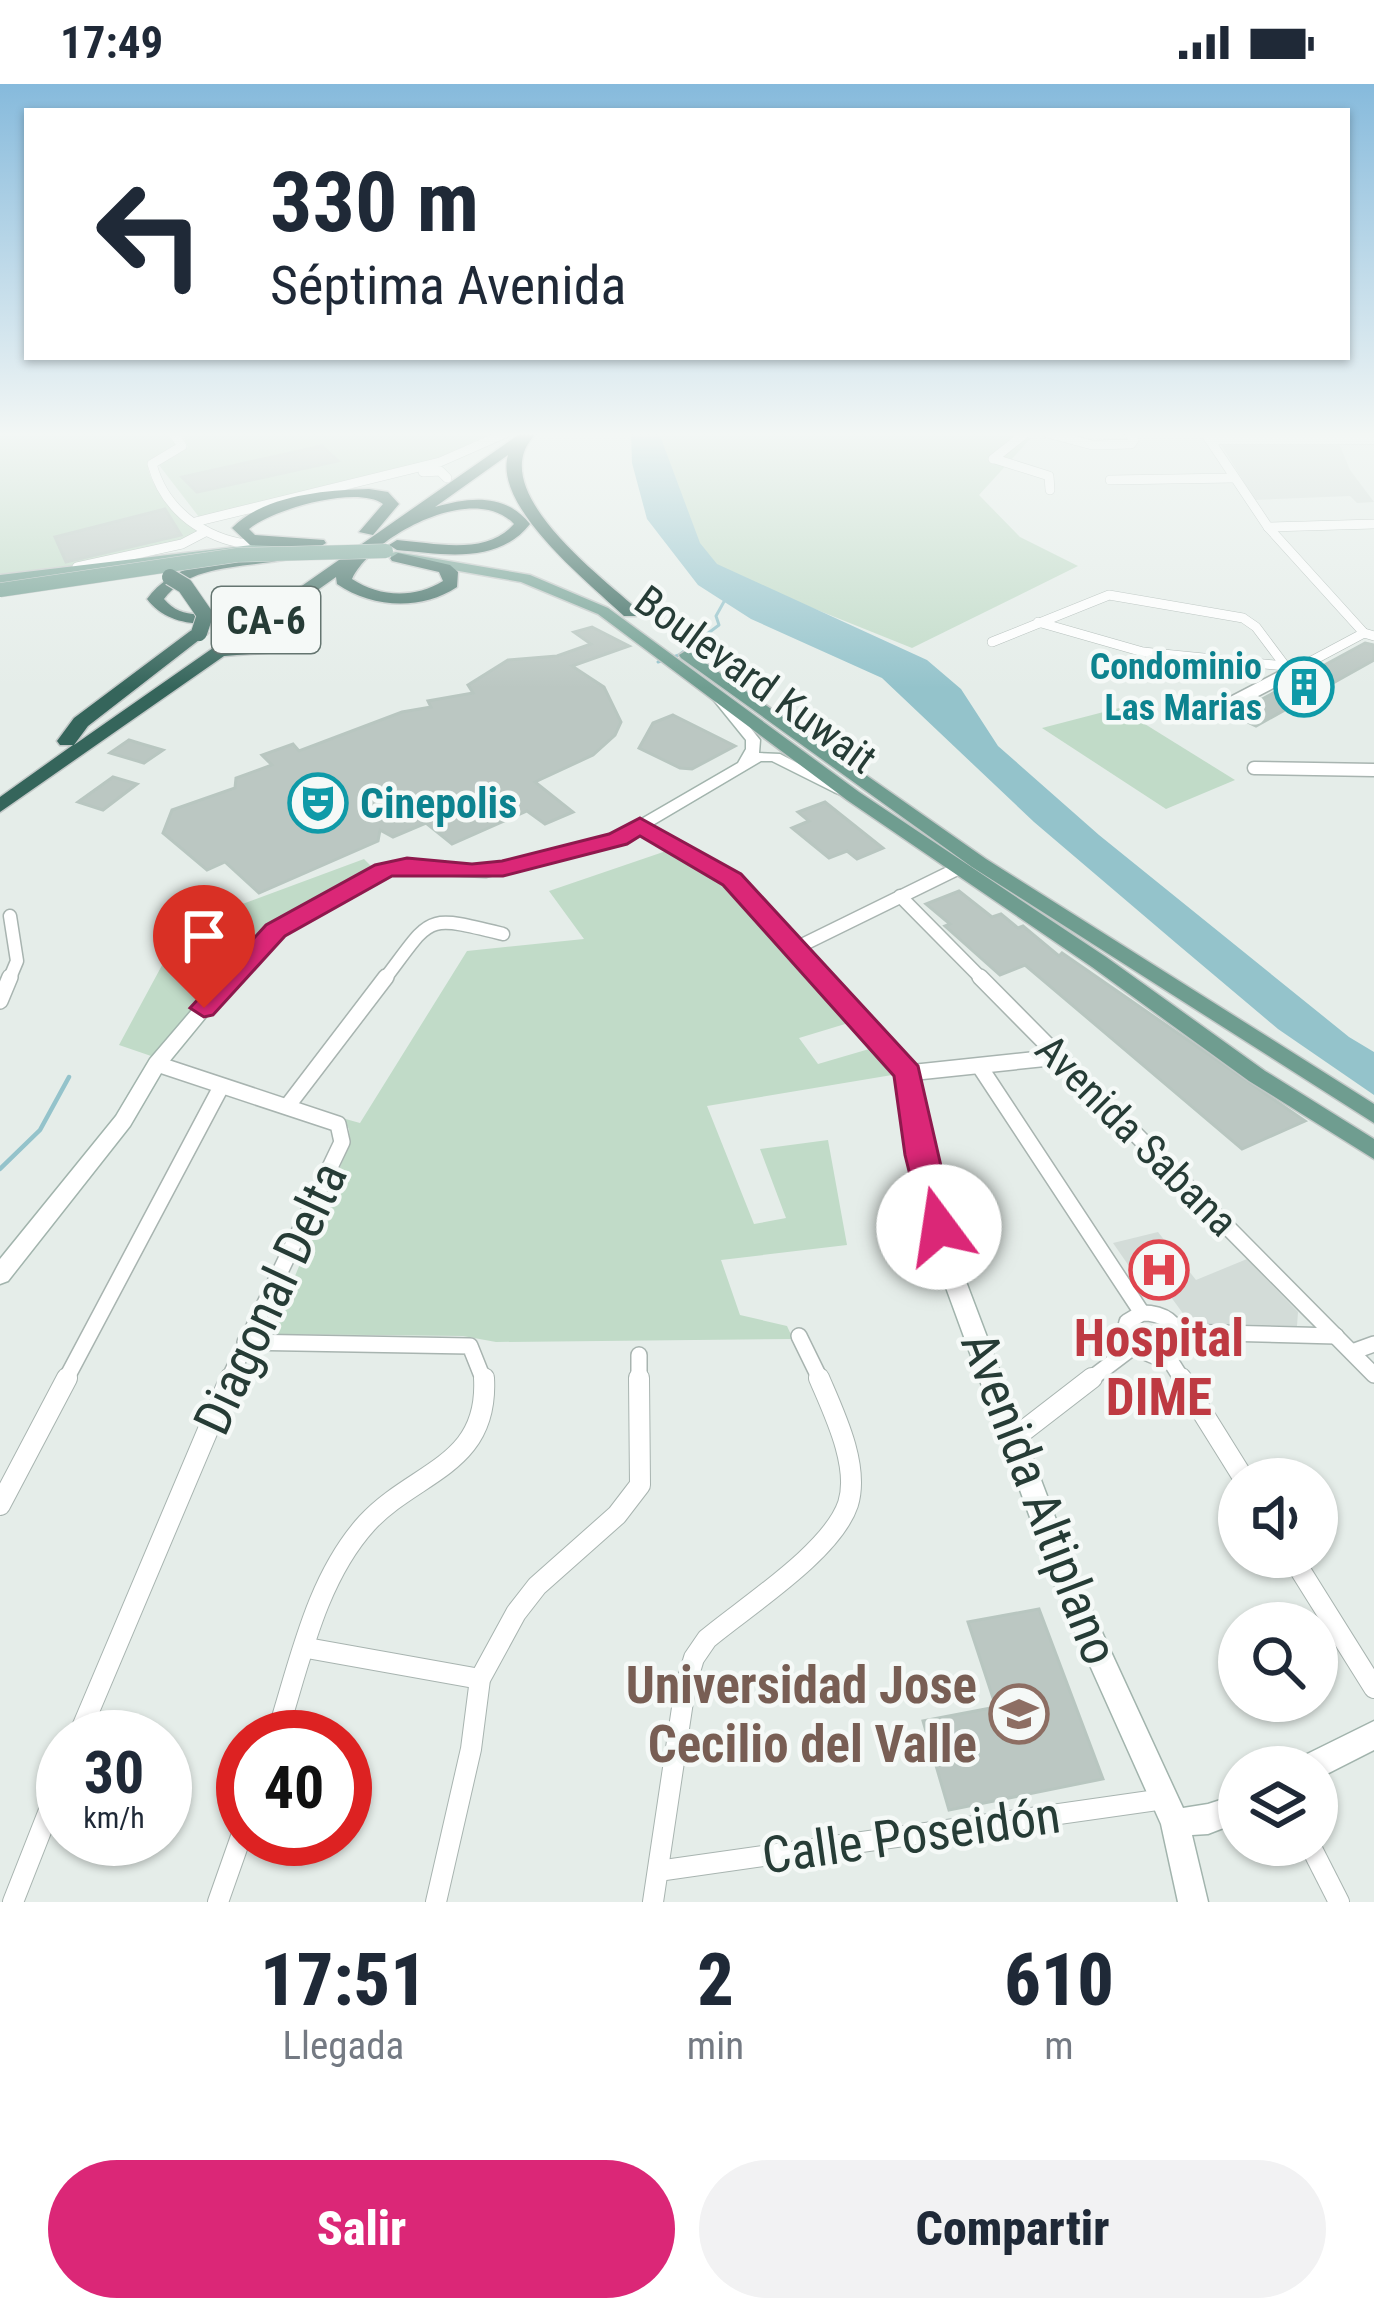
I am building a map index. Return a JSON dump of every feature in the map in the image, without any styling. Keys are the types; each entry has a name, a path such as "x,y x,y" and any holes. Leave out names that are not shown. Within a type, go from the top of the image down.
{"highway":[{"path":"251,518 239,528 244,536 310,548"},
{"path":"379,546 387,518"},
{"name":"CA-6","path":"379,546 407,518"},
{"name":"CA-6","path":"0,785 281,600 379,546 414,518"},
{"path":"379,546 444,568 453,578 437,593 414,598 355,589 342,576 379,546 424,518"},
{"path":"379,546 478,548 511,538 522,524 517,518"},
{"path":"542,518 586,571 630,612"},
{"path":"285,630 281,600 200,618 168,613 154,599 167,583 187,575 310,548"},
{"path":"67,741 81,722 193,640 206,621 181,583 154,574 124,573"},
{"name":"CA-6","path":"0,806 185,678 281,600"},
{"path":"185,678 228,652 268,648"}],"main road":[{"name":"Boulevard Kuwait","path":"0,587 260,546 379,546 549,577 630,612 664,647"},
{"path":"0,587 260,546"},
{"name":"Boulevard Kuwait","path":"379,546 525,578 602,611 664,647 866,786 1126,958 1172,982 1374,1119"},
{"path":"0,587 237,555 379,546"},
{"name":"Boulevard Kuwait","path":"40,580 310,548"},
{"name":"Boulevard Kuwait","path":"694,670 718,697 853,796 1099,962 1257,1076 1374,1149"},
{"path":"1099,962 1243,1057 1258,1056 1253,1044 1126,958"},
{"path":"1374,1119 1299,1072 1282,1069 1275,1073 1277,1080 1374,1149"}],"street":[{"path":"192,518 205,532 233,544 260,546"},
{"path":"195,522 213,518"},
{"path":"1222,708 1287,669 1369,635 1262,518"},
{"path":"1268,526 1374,524"},
{"path":"40,580 182,544 205,532"},
{"path":"992,642 1109,596 1229,614 1256,627 1287,669"},
{"path":"1038,622 1143,652 1287,669"},
{"path":"0,1275 123,1121 157,1064 263,942 288,921 358,882 407,865 472,872 503,869 618,839 744,761 753,750 752,740 718,697"},
{"path":"744,761 775,757 853,796"},
{"path":"1254,768 1374,770"},
{"path":"640,826 732,879 908,1073 1059,1057"},
{"path":"796,948 959,868"},
{"name":"Avenida Sabana","path":"900,896 1374,1375"},
{"path":"0,1001 17,961 10,916"},
{"name":"Diagonal Delta","path":"89,1710 245,1342 342,1142 338,1124 289,1104 427,923 444,919 503,934"},
{"path":"157,1064 289,1104"},
{"path":"980,1067 1142,1313"},
{"name":"Avenida Altiplano","path":"908,1073 921,1155 948,1263 1071,1594 1170,1811 1192,1902"},
{"path":"0,1505 221,1087"},
{"path":"1181,1332 1178,1352 1149,1356 1127,1339 1127,1322 1142,1313 1160,1314 1181,1332 1336,1336"},
{"path":"653,1902 685,1688 694,1658 707,1639 816,1545 849,1502 850,1481 828,1390 799,1336"},
{"path":"245,1342 470,1346 481,1356 478,1424 446,1462 365,1525 329,1585 285,1710"},
{"path":"1352,1352 1374,1343"},
{"path":"1013,1439 1133,1347"},
{"path":"436,1902 471,1748 480,1678 516,1613 537,1586 635,1497 640,1485 639,1355"},
{"path":"1168,1357 1231,1458"},
{"path":"1305,1578 1374,1688"},
{"path":"307,1648 480,1678"},
{"path":"1338,1753 1374,1735"},
{"name":"Calle Poseidón","path":"658,1871 1170,1811 1208,1819 1218,1815"},
{"path":"13,1902 36,1844"},
{"path":"218,1902 231,1866"},
{"path":"1321,1866 1339,1902"}],"shaded area":[{"name":"Hospital DIME","path":"1158,1232 1196,1280 1247,1259 1298,1312 1297,1326 1190,1323 1168,1293 1147,1292 1113,1243"}],"green space":[{"path":"0,518 185,518 199,531 195,537 46,573 0,577"},
{"path":"672,518 1001,518 1020,537 1078,566 912,648 725,573 676,533"},
{"path":"1119,708 1235,780 1166,809 1042,728"},
{"path":"672,849 727,880 855,1021 799,1038 818,1064 876,1047 898,1074 707,1106 754,1224 786,1218 760,1149 828,1140 847,1245 721,1260 740,1315 787,1326 793,1339 496,1342 463,1336 271,1334 350,1143 342,1118 360,1123 467,951 584,939 549,891"},
{"path":"364,859 373,868 268,927 154,1057 119,1045 174,943 237,906"}],"water":[{"path":"691,518 700,543 717,564 927,660 961,689 998,746 1099,835 1349,1037 1374,1052 1374,1095 1278,1029 1176,943 1034,822 882,678 751,619 698,585 647,519"}],"building":[{"path":"130,518 170,518 181,535 66,562 55,537"},
{"path":"592,627 629,646 572,666 604,687 621,722 615,735 593,755 535,782 573,812 545,824 527,811 452,844 426,823 393,837 380,830 378,841 259,893 225,862 207,870 163,833 172,810 235,788 236,778 272,765 262,755 293,744 299,751 402,712 431,707 428,701 473,693 468,685 508,660 557,656 591,644 574,632"},
{"name":"Condominio Las Marias","path":"1365,643 1374,645 1374,660 1256,726 1233,715"},
{"path":"673,715 735,746 692,769 639,748 653,723"},
{"path":"129,740 163,750 144,763 110,753"},
{"path":"113,777 137,784 103,810 78,802"},
{"path":"825,802 883,848 857,859 847,851 829,858 792,828 809,821 798,812"},
{"path":"959,891 992,917 1001,914 1018,928 1023,926 1059,956 1062,953 1305,1121 1242,1149 1025,965 1000,975 926,904"},
{"name":"Universidad Jose Cecilio del Valle","path":"1039,1609 1103,1779 949,1810 923,1721 996,1707 968,1622"}],"waterway":[{"path":"658,662 679,655 719,625 716,616 726,598"},
{"path":"0,1169 40,1130 69,1077"}],"place":[{"name":"Condominio Las Marias","path":"1304,687"},
{"name":"Cinepolis","path":"318,803"},
{"name":"Hospital DIME","path":"1159,1270"},
{"name":"Universidad Jose Cecilio del Valle","path":"1019,1714"}],"route":[{"path":"204,1008 288,921 384,870 407,865 486,872 618,839 640,826 732,879 908,1073 939,1227"}]}
